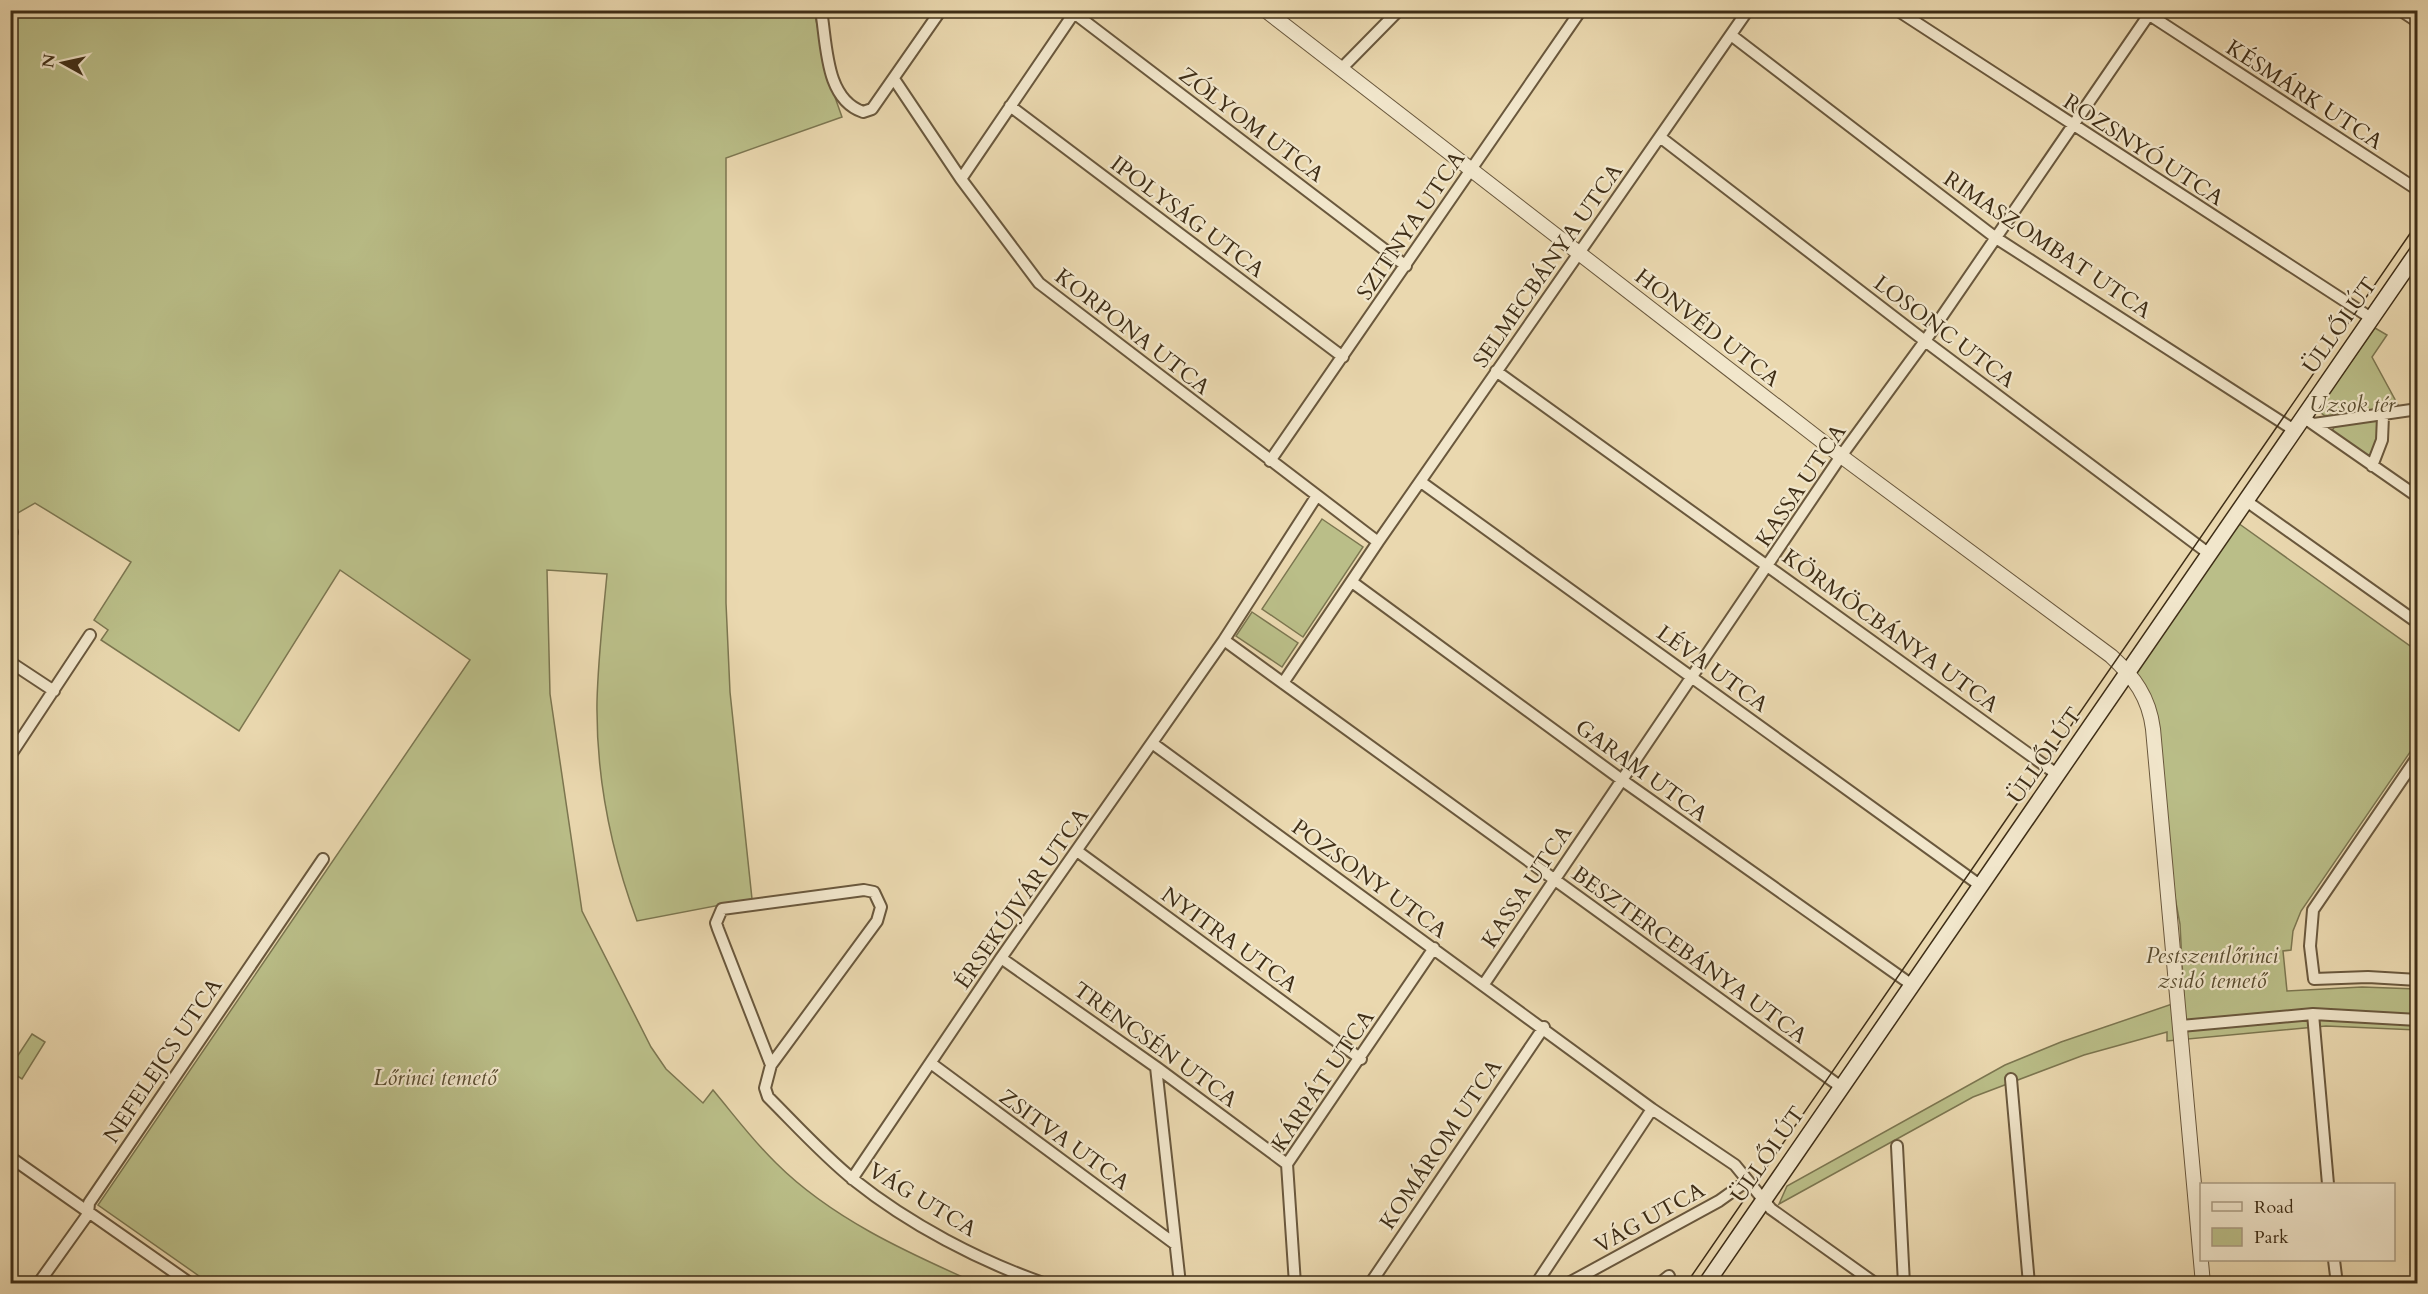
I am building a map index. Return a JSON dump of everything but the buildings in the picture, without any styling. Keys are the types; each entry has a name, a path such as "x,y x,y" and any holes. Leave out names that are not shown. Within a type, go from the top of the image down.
{"main road":[{"name":"ÜLLŐI ÚT","path":"1706,1284 2058,775 2208,553 2294,430 2308,421 2371,318 2418,251"}],"street":[{"path":"821,10 832,75 845,103 863,112 872,109 941,10"},
{"name":"HONVÉD UTCA","path":"1265,10 1841,456 2129,671"},
{"path":"1342,68 1399,10"},
{"name":"SZITNYA UTCA","path":"1270,461 1581,10"},
{"name":"SELMECBÁNYA UTCA","path":"1283,683 1378,542 1748,10"},
{"name":"ROZSNYÓ UTCA","path":"1897,10 2072,126 2371,318"},
{"path":"2400,10 2418,22"},
{"path":"962,179 1075,12"},
{"name":"ZÓLYOM UTCA","path":"1075,12 1406,266"},
{"name":"KASSA UTCA","path":"1484,984 1552,880 1841,456 1925,341 2148,12"},
{"name":"KÉSMÁRK UTCA","path":"2148,12 2418,190"},
{"name":"RIMASZOMBAT UTCA","path":"1731,35 1996,238 2294,430"},
{"name":"KORPONA UTCA","path":"894,79 1028,272 1053,296 1378,542"},
{"name":"IPOLYSÁG UTCA","path":"1010,106 1343,357"},
{"name":"LOSONC UTCA","path":"1660,137 1925,341 2208,553"},
{"name":"KÖRMÖCBÁNYA UTCA","path":"1497,371 2058,775"},
{"path":"2308,421 2383,416 2418,409"},
{"path":"2372,466 2382,440 2383,416"},
{"path":"2308,421 2418,497"},
{"name":"LÉVA UTCA","path":"1421,482 1981,886"},
{"name":"ÉRSEKÚJVÁR UTCA","path":"852,1179 932,1064 1001,958 1224,640 1316,497"},
{"path":"2245,500 2418,623"},
{"name":"GARAM UTCA","path":"1352,582 1622,780 1912,985"},
{"path":"10,756 90,635"},
{"name":"BESZTERCEBÁNYA UTCA","path":"1224,640 1552,880 1841,1087"},
{"path":"10,662 54,691"},
{"path":"2129,671 2146,699 2152,716 2200,1249"},
{"name":"POZSONY UTCA","path":"1152,743 1544,1027 1652,1109 1735,1165 1771,1209 1876,1284"},
{"path":"2418,756 2313,910 2310,946 2314,979 2368,977 2418,980"},
{"name":"NYITRA UTCA","path":"1077,851 1360,1059"},
{"name":"NEFELEJCS UTCA","path":"38,1284 88,1214 89,1203 323,859"},
{"path":"864,890 874,892 881,907 877,921 771,1065 718,929 718,914 722,909 864,890"},
{"name":"KÁRPÁT UTCA","path":"1294,1284 1287,1164 1434,948"},
{"name":"TRENCSÉN UTCA","path":"1001,958 1156,1067 1287,1164"},
{"path":"2181,1026 2313,1014 2418,1020"},
{"path":"2313,1014 2328,1183"},
{"name":"KOMÁROM UTCA","path":"1370,1284 1544,1027"},
{"name":"ZSITVA UTCA","path":"932,1064 1175,1244"},
{"name":"VÁG UTCA","path":"771,1065 765,1088 768,1097 852,1179 887,1205 932,1231 984,1258 1046,1284"},
{"path":"1156,1067 1180,1284"},
{"path":"2011,1080 2029,1284"},
{"path":"1536,1284 1652,1109"},
{"path":"1897,1146 1904,1284"},
{"path":"10,1157 77,1202 88,1214 191,1284"},
{"name":"VÁG UTCA","path":"1568,1284 1719,1201 1747,1181"},
{"path":"2201,1261 2203,1284"},
{"path":"2334,1261 2337,1284"},
{"path":"1659,1284 1669,1276"}],"green space":[{"name":"Lőrinci temető","path":"10,11 814,11 830,83 842,117 726,158 726,603 730,692 752,899 637,921 613,841 599,758 597,702 607,574 547,570 550,694 582,911 651,1047 666,1069 703,1103 713,1090 768,1155 821,1201 896,1246 976,1283 209,1283 98,1205 470,660 340,570 239,731 101,640 108,630 94,620 131,562 35,503 11,517"},
{"name":"Uzsok tér","path":"2375,328 2387,335 2372,357 2398,405 2378,411 2377,446 2371,459 2332,431 2336,424 2317,410"},
{"path":"1322,519 1363,547 1303,637 1262,609"},
{"name":"Pestszentlőrinci zsidó temető","path":"2238,523 2417,651 2417,742 2301,911 2293,931 2291,950 2283,951 2287,991 2362,987 2417,989 2417,1030 2326,1026 2167,1041 2167,1032 2084,1055 1973,1097 1779,1204 1787,1186 2005,1065 2061,1042 2184,1000 2180,924 2156,796 2149,723 2131,680"},
{"path":"1252,612 1298,643 1282,667 1236,636"},
{"path":"32,1034 45,1042 22,1079 11,1072 11,1066"}],"tram line":[{"path":"1686,1284 2418,222"}]}
